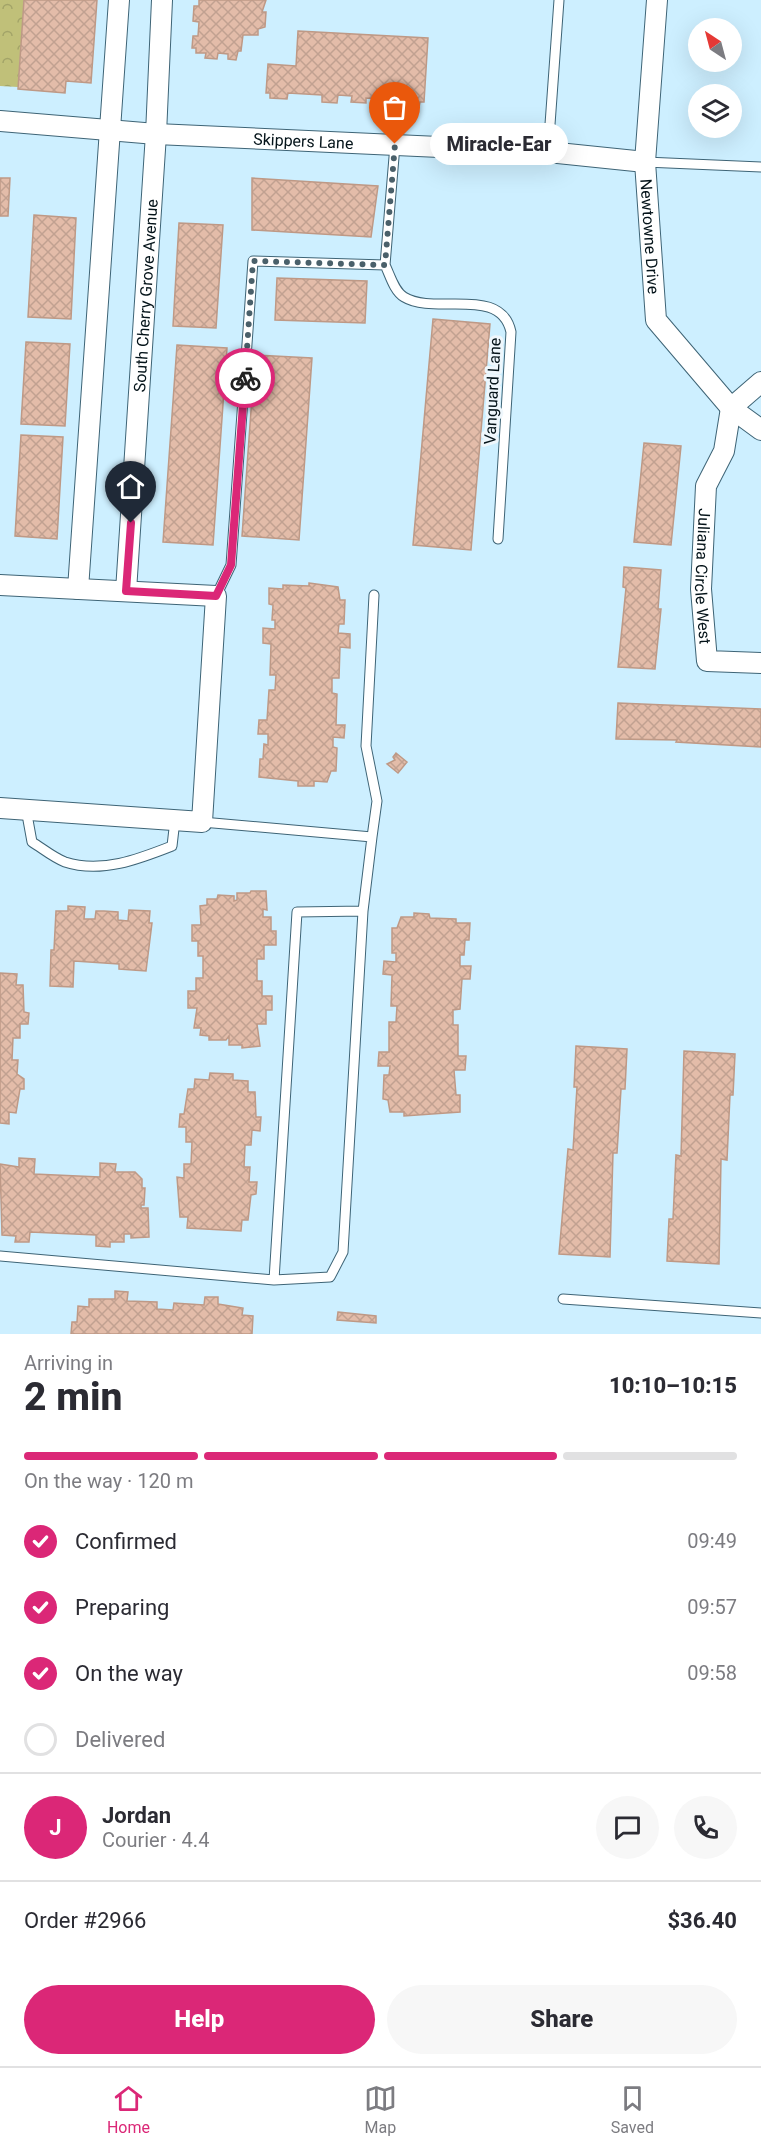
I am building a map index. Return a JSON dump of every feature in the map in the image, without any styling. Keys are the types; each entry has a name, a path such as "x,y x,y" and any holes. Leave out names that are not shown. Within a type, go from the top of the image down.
{"street":[{"path":"78,589 119,0"},
{"name":"South Cherry Grove Avenue","path":"126,591 156,134 162,0"},
{"name":"Newtowne Drive","path":"657,0 645,162 656,320 731,408 761,429"},
{"name":"Skippers Lane","path":"0,121 156,134 548,152 645,162"},
{"path":"731,408 761,382"},
{"name":"Juliana Circle West","path":"731,408 724,451 706,486 701,589 707,661 761,663"},
{"path":"0,585 216,596 202,822 0,807"}],"lane":[{"path":"548,152 559,0"},
{"path":"216,596 231,565 253,261 385,265 395,144"},
{"path":"645,162 761,166"},
{"name":"Vanguard Lane","path":"385,265 402,296 416,302 491,307 508,321 511,332 498,539"},
{"path":"0,1256 274,1280 330,1277 342,1252 363,911 376,801 366,746 374,595"},
{"path":"26,809 32,842 64,861 92,866 132,861 172,846 175,820"},
{"path":"202,822 372,837"},
{"path":"274,1280 297,912 363,911"},
{"path":"563,1299 761,1313"}],"green space":[{"path":"0,0 24,0 18,87 0,86"}],"building":[{"path":"24,0 97,0 91,83 66,81 65,93 18,89"},
{"path":"199,0 266,0 262,12 266,12 265,27 258,29 258,35 243,35 241,51 238,51 236,60 228,59 228,54 218,53 217,59 205,58 206,53 196,53 196,48 192,48 193,36 198,36 199,22 193,21 194,6 199,6"},
{"path":"298,31 428,38 424,102 420,102 419,107 406,106 407,101 390,100 389,105 379,104 379,99 366,98 366,103 351,102 352,96 338,95 337,103 322,102 322,95 288,93 287,99 270,98 270,93 266,93 268,64 296,66"},
{"path":"0,178 10,178 8,216 0,216"},
{"path":"252,178 378,186 371,237 252,230"},
{"path":"34,215 76,218 71,319 28,317"},
{"path":"179,223 223,225 216,328 173,326"},
{"path":"277,278 367,281 365,323 275,320"},
{"path":"433,319 490,324 471,550 413,545"},
{"path":"26,342 70,344 65,426 21,424"},
{"path":"177,345 227,348 213,545 163,542"},
{"path":"255,355 312,358 299,540 242,536"},
{"path":"21,435 63,437 57,539 15,536"},
{"path":"644,443 681,446 671,545 634,542"},
{"path":"624,567 661,570 658,609 661,609 655,669 618,667 626,588 623,587"},
{"path":"309,583 338,587 340,600 345,600 344,624 339,624 338,633 350,634 350,648 340,647 339,678 332,678 332,693 337,694 336,725 345,725 344,738 333,737 333,747 337,748 336,771 331,771 327,782 314,781 314,786 298,786 298,781 259,777 260,759 263,759 264,744 268,745 268,734 258,734 259,720 267,720 269,690 275,690 276,675 270,675 271,644 263,643 263,628 275,629 275,620 272,620 273,605 269,604 269,588 283,589 283,585 309,586"},
{"path":"618,703 761,709 761,747 676,742 677,740 616,739"},
{"path":"396,753 407,762 398,773 387,764 395,760 393,757"},
{"path":"251,891 266,891 267,910 263,909 263,917 271,917 271,931 276,931 276,945 264,945 264,959 257,959 257,981 262,981 262,996 272,996 272,1010 266,1010 266,1024 257,1024 260,1046 242,1048 242,1045 229,1045 229,1036 226,1040 209,1040 209,1036 200,1035 201,1028 194,1028 197,1008 188,1008 188,991 196,991 196,978 203,978 203,956 198,956 198,941 192,941 192,925 201,925 200,906 207,905 207,899 217,899 218,895 234,896 234,901 237,900 237,893 250,893"},
{"path":"68,906 85,907 84,919 95,919 96,911 104,911 118,912 118,920 128,921 129,910 150,911 149,923 152,923 146,971 119,969 119,964 74,961 73,987 50,986 51,950 54,950 56,911 68,911"},
{"path":"414,913 429,914 430,918 456,919 456,923 470,923 469,940 465,940 464,955 460,955 460,966 471,966 470,979 462,979 460,1009 453,1010 453,1025 458,1025 458,1056 466,1056 465,1070 454,1070 456,1095 460,1095 460,1112 404,1116 404,1112 390,1112 388,1100 383,1099 384,1075 389,1075 390,1066 378,1066 379,1052 389,1052 389,1022 396,1022 397,1006 391,1006 392,975 383,974 384,961 396,962 396,953 392,953 392,928 397,928 401,917 414,917"},
{"path":"0,973 17,974 16,985 23,985 24,1012 29,1013 28,1024 20,1024 20,1038 13,1038 12,1060 18,1060 17,1074 24,1079 24,1089 20,1089 16,1113 9,1112 9,1124 0,1123"},
{"path":"576,1046 627,1049 625,1089 621,1089 617,1153 613,1153 610,1257 559,1254 568,1149 573,1150 577,1087 574,1087"},
{"path":"684,1051 735,1054 733,1095 730,1095 727,1160 721,1159 719,1264 667,1261 669,1219 673,1219 676,1155 681,1156"},
{"path":"210,1073 233,1074 233,1080 248,1081 248,1092 255,1092 256,1117 261,1117 260,1131 252,1130 251,1145 245,1145 244,1167 250,1167 249,1182 257,1182 256,1194 251,1195 248,1220 242,1220 241,1231 187,1228 188,1217 180,1217 177,1177 184,1178 184,1164 191,1164 192,1142 186,1142 186,1127 179,1127 180,1114 184,1114 188,1089 194,1089 195,1079 209,1080"},
{"path":"19,1158 35,1159 34,1174 100,1177 100,1163 116,1164 115,1172 135,1172 142,1179 142,1188 145,1188 144,1205 141,1205 141,1208 148,1208 149,1237 131,1238 131,1234 124,1234 124,1242 110,1242 110,1247 96,1246 96,1235 30,1232 29,1242 15,1242 16,1236 2,1235 0,1164 19,1167"},
{"path":"115,1291 128,1292 127,1301 157,1302 157,1309 173,1310 174,1303 204,1305 205,1297 218,1297 218,1304 243,1308 242,1315 253,1316 252,1334 71,1334 72,1322 77,1322 78,1306 89,1307 89,1299 115,1299"},
{"path":"338,1312 376,1316 376,1323 337,1320"}],"way so far":[{"path":"245,378 253,261 385,265 395,144"}],"place":[{"name":"Miracle-Ear","path":"395,144"}],"route":[{"path":"131,523 126,591 216,596 231,565 245,378"}]}
